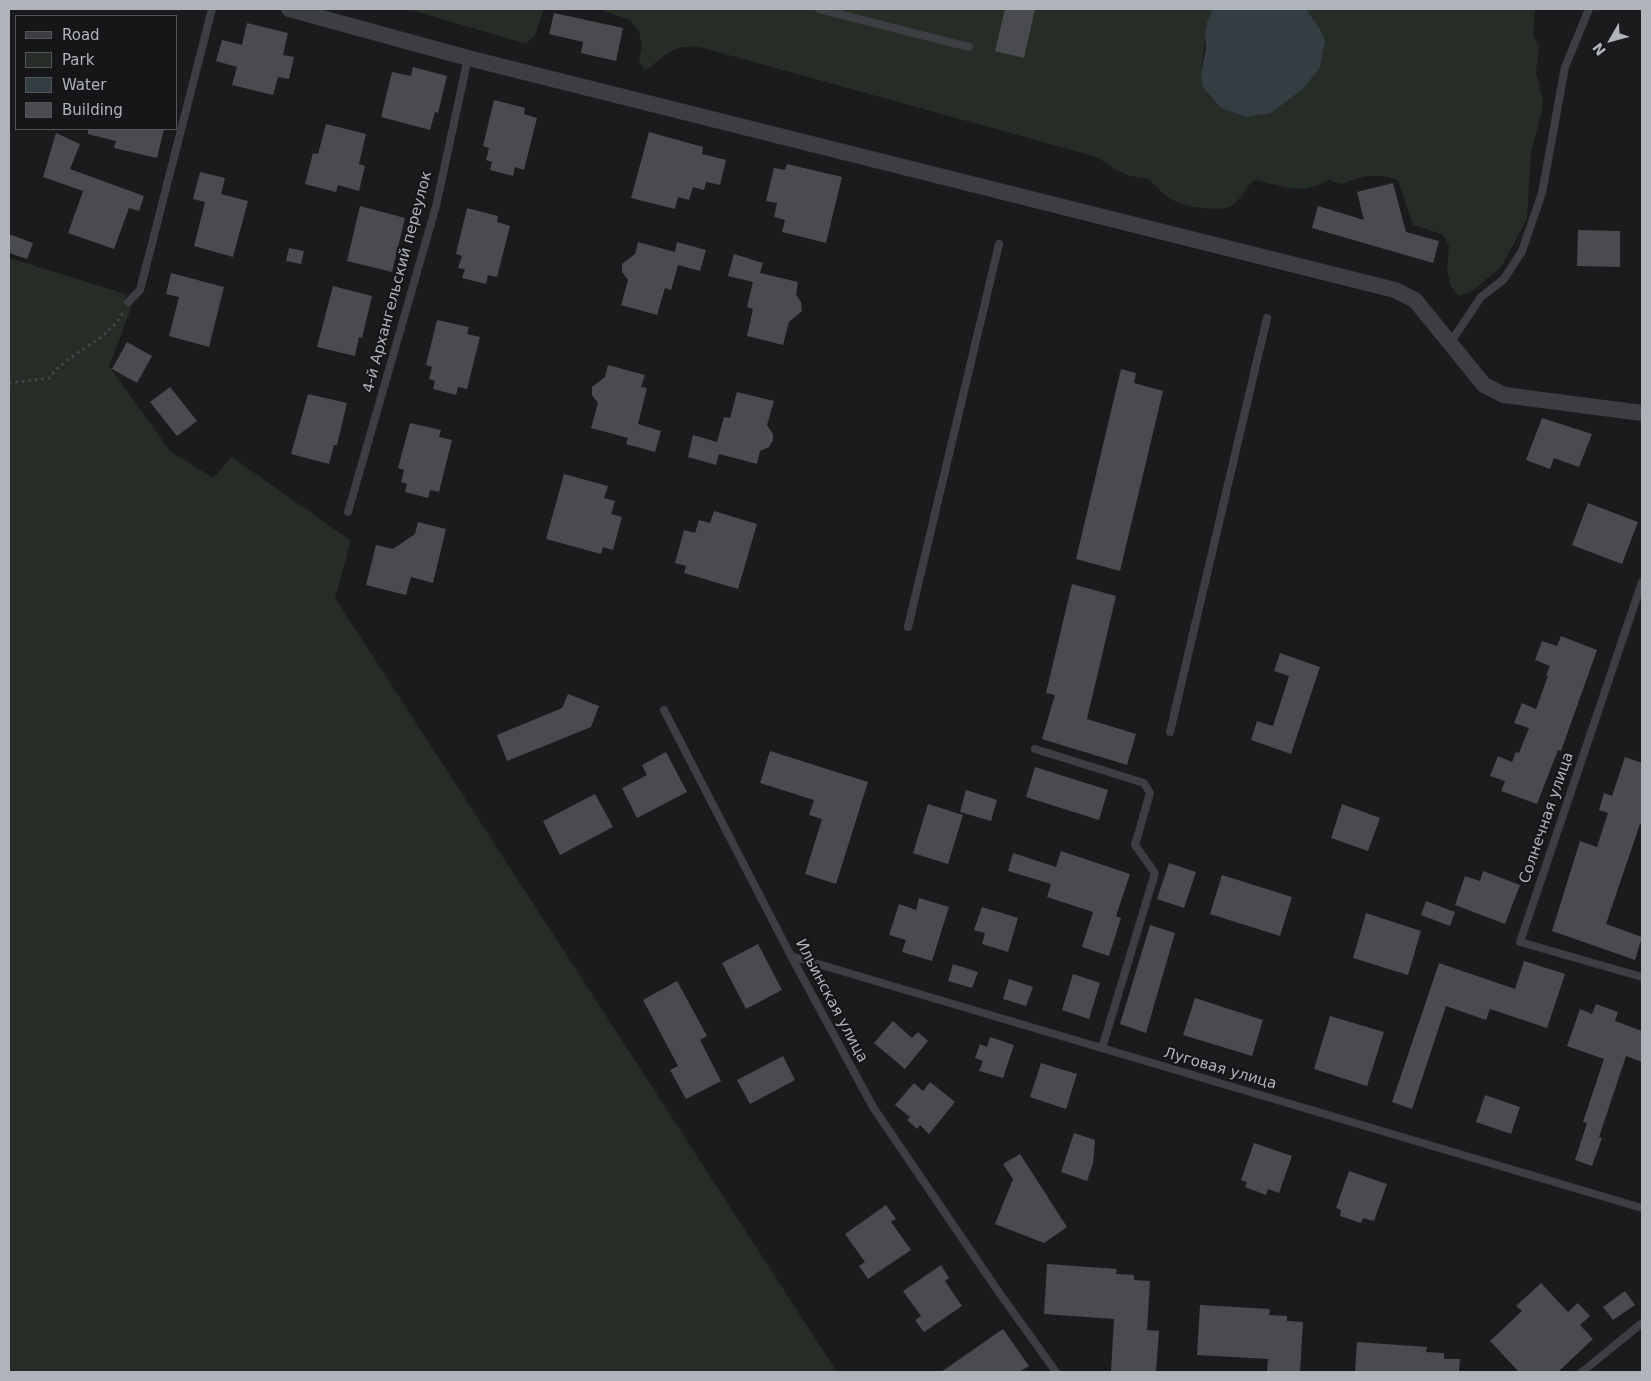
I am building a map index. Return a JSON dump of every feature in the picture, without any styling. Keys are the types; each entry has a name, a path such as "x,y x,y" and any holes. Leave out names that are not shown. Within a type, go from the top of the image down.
{"street":[{"path":"290,9 468,58 1395,290 1415,300 1484,385 1504,395 1642,413"}],"lane":[{"path":"128,302 140,290 212,9"},
{"path":"819,9 968,47"},
{"path":"1450,343 1480,297 1504,279 1522,251 1542,193 1565,67 1582,21 1589,9"},
{"name":"4-й Архангельский переулок","path":"348,512 436,206 468,58"},
{"path":"908,627 999,244"},
{"path":"1170,732 1267,318"},
{"name":"Солнечная улица","path":"1642,582 1520,942 1642,977"},
{"name":"Ильинская улица","path":"664,710 791,956 873,1107 998,1291 1056,1372"},
{"path":"1035,749 1144,783 1150,793 1135,845 1154,872 1102,1048"},
{"name":"Луговая улица","path":"791,956 1642,1208"},
{"path":"1582,1372 1642,1323"}],"path":[{"path":"9,383 49,378 59,365 103,336 119,320 128,302"}],"green space":[{"path":"408,9 544,9 535,35 526,44"},
{"path":"599,9 1213,9 1207,22 1201,74 1221,108 1246,117 1320,29 1306,9 1535,9 1533,35 1539,47 1536,73 1543,99 1542,112 1531,152 1527,219 1501,267 1471,292 1458,296 1451,286 1447,271 1449,245 1442,234 1413,225 1398,180 1383,176 1370,176 1342,184 1328,180 1318,185 1300,189 1254,180 1238,201 1226,208 1212,209 1189,206 1169,198 1147,178 1126,175 1097,157 703,48 678,48 665,55 645,71 639,60 642,46 639,32 630,20"},
{"path":"9,258 126,294 124,300 133,303 109,366 170,451 213,478 232,457 351,541 335,598 837,1372 9,1372"}],"water":[{"path":"1213,9 1306,9 1320,29 1325,41 1320,67 1304,88 1271,113 1245,117 1221,108 1203,87 1201,74 1206,48 1207,22"}],"building":[{"path":"1005,9 1035,9 1024,58 995,51"},
{"path":"554,13 623,28 616,61 581,53 583,42 549,34"},
{"path":"247,23 288,33 283,55 294,57 289,79 278,77 273,95 232,85 237,67 216,61 222,40 242,45"},
{"path":"413,67 447,76 438,113 435,112 430,130 381,117 392,72 411,76"},
{"path":"494,100 525,108 524,114 537,118 524,170 515,167 513,176 490,170 492,162 486,160 489,148 483,146"},
{"path":"326,124 366,134 359,164 365,166 359,191 338,185 336,192 305,184 313,153 318,154"},
{"path":"88,130 164,130 157,158 114,148 116,141 88,134"},
{"path":"649,132 703,147 702,154 726,160 720,185 706,182 704,190 693,187 689,200 678,197 675,209 631,198"},
{"path":"56,133 80,144 70,169 144,196 139,211 129,208 114,249 68,233 83,191 43,177"},
{"path":"787,164 842,177 826,243 782,232 785,220 774,217 777,203 766,201 774,168 785,170"},
{"path":"200,172 225,178 221,194 248,201 233,257 194,246 205,202 193,199"},
{"path":"1393,183 1406,232 1439,241 1433,263 1312,228 1318,206 1364,220 1357,192"},
{"path":"360,206 405,218 392,272 347,261"},
{"path":"467,208 498,216 497,222 510,226 497,277 488,275 486,284 462,278 465,269 458,268 462,256 456,254"},
{"path":"1578,230 1620,231 1620,267 1577,266"},
{"path":"9,234 33,243 27,259 9,253"},
{"path":"638,242 675,252 677,242 706,250 700,271 678,265 671,290 665,288 657,315 621,305 628,280 622,272 622,264 635,254"},
{"path":"289,248 304,251 301,264 286,261"},
{"path":"734,254 763,263 760,273 798,282 796,295 801,302 802,311 789,322 783,345 747,336 753,309 747,307 753,282 728,276"},
{"path":"171,273 224,287 209,347 169,336 179,297 166,294"},
{"path":"333,286 372,296 362,338 359,337 355,356 317,347"},
{"path":"437,320 469,327 467,334 480,337 467,389 458,387 456,395 433,389 435,381 429,379 432,367 426,365"},
{"path":"127,342 152,356 137,383 112,369"},
{"path":"608,365 645,375 641,387 647,388 638,424 661,431 655,452 626,444 628,438 591,428 598,403 592,395 592,387 605,377"},
{"path":"1121,369 1136,373 1134,383 1163,391 1120,571 1076,559"},
{"path":"170,387 197,421 177,436 150,402"},
{"path":"737,392 774,401 767,425 773,434 773,440 769,447 760,451 757,464 719,454 716,465 688,457 693,435 717,442 724,417 730,418"},
{"path":"308,394 347,403 337,445 334,445 329,464 291,454"},
{"path":"1542,418 1592,434 1579,467 1554,458 1550,469 1526,460"},
{"path":"410,423 441,430 439,437 452,440 439,492 430,490 428,498 405,492 407,484 401,482 404,470 398,468"},
{"path":"564,474 608,486 604,498 615,501 611,514 622,517 613,550 603,547 601,554 546,539"},
{"path":"1588,503 1638,522 1622,564 1572,545"},
{"path":"714,511 757,524 738,589 684,573 686,566 675,563 684,530 695,533 699,520 710,523"},
{"path":"418,522 446,529 433,583 411,577 406,595 366,585 376,545 393,549 415,534"},
{"path":"1072,584 1116,596 1087,719 1136,734 1127,765 1042,739 1055,695 1046,693"},
{"path":"1561,636 1597,650 1561,751 1558,750 1537,804 1501,791 1505,781 1490,776 1498,756 1512,762 1516,752 1519,753 1529,728 1514,723 1522,703 1536,709 1550,666 1535,660 1542,641 1557,646"},
{"path":"1280,653 1320,667 1291,754 1251,740 1257,721 1273,726 1289,676 1274,671"},
{"path":"568,694 599,706 591,727 507,761 497,735 562,708"},
{"path":"770,751 868,782 836,884 805,874 822,819 809,815 814,800 760,783"},
{"path":"666,752 687,792 637,818 622,788 647,775 642,765"},
{"path":"1625,757 1642,763 1642,824 1640,824 1606,924 1642,937 1635,960 1552,931 1580,841 1597,847 1608,813 1599,810 1604,793 1612,796"},
{"path":"1035,767 1108,790 1099,820 1026,797"},
{"path":"966,790 997,800 991,821 960,812"},
{"path":"595,794 613,827 560,855 543,821"},
{"path":"928,804 963,815 948,864 913,853"},
{"path":"1342,804 1380,818 1368,851 1331,838"},
{"path":"1061,851 1130,874 1116,916 1121,918 1109,956 1082,947 1093,912 1047,897 1051,884 1008,871 1013,853 1056,867"},
{"path":"1169,863 1196,872 1184,908 1157,899"},
{"path":"1483,871 1520,885 1505,924 1455,905 1465,876 1480,881"},
{"path":"1222,875 1292,897 1280,936 1210,914"},
{"path":"919,898 949,907 932,961 902,952 906,940 889,935 899,904 916,910"},
{"path":"1426,901 1455,912 1450,926 1421,915"},
{"path":"982,907 1018,918 1008,952 982,944 985,933 974,930"},
{"path":"1366,913 1421,931 1408,975 1353,958"},
{"path":"1150,925 1175,933 1146,1033 1120,1024"},
{"path":"758,944 782,990 746,1009 722,963"},
{"path":"1524,961 1565,974 1547,1028 1490,1009 1486,1020 1446,1006 1412,1109 1392,1102 1439,963 1515,989"},
{"path":"953,964 978,972 972,988 948,981"},
{"path":"1073,974 1100,983 1089,1019 1062,1010"},
{"path":"1009,979 1033,987 1026,1006 1003,999"},
{"path":"677,981 707,1036 700,1040 721,1081 686,1099 670,1070 678,1066 643,1000"},
{"path":"1195,998 1263,1020 1252,1056 1183,1035"},
{"path":"1596,1004 1618,1012 1615,1021 1642,1031 1642,1062 1626,1056 1599,1137 1602,1138 1592,1166 1575,1160 1587,1123 1583,1122 1604,1059 1567,1046 1580,1009 1592,1014"},
{"path":"1330,1016 1384,1032 1367,1086 1314,1069"},
{"path":"893,1021 912,1038 918,1032 928,1041 905,1069 874,1043"},
{"path":"990,1037 1014,1045 1003,1078 979,1071 983,1061 975,1058 980,1044 987,1047"},
{"path":"783,1056 795,1080 750,1104 737,1080"},
{"path":"1041,1063 1077,1074 1066,1109 1030,1097"},
{"path":"930,1082 955,1102 929,1134 920,1125 917,1129 907,1120 910,1117 895,1105 914,1083 923,1091"},
{"path":"1485,1095 1520,1107 1511,1134 1476,1122"},
{"path":"1074,1133 1095,1140 1093,1164 1087,1181 1061,1172"},
{"path":"1254,1143 1292,1156 1279,1193 1268,1189 1266,1195 1245,1187 1247,1182 1241,1180"},
{"path":"1020,1154 1067,1227 1044,1243 995,1224 1013,1179 1003,1164"},
{"path":"1349,1171 1387,1184 1374,1221 1363,1218 1361,1223 1340,1216 1341,1210 1336,1208"},
{"path":"886,1205 896,1219 891,1222 911,1250 868,1279 859,1266 865,1262 845,1234"},
{"path":"1047,1264 1117,1269 1116,1274 1134,1275 1134,1280 1150,1281 1147,1330 1159,1331 1156,1372 1111,1372 1114,1319 1044,1314"},
{"path":"941,1265 949,1278 945,1281 962,1306 924,1332 915,1320 921,1316 903,1291"},
{"path":"1541,1283 1568,1312 1578,1303 1590,1316 1580,1325 1593,1339 1558,1372 1519,1372 1490,1341 1522,1311 1516,1306"},
{"path":"1625,1291 1635,1305 1613,1320 1603,1307"},
{"path":"1200,1305 1270,1309 1269,1315 1287,1316 1287,1321 1303,1322 1300,1372 1267,1372 1268,1359 1197,1355"},
{"path":"1003,1329 1029,1366 1019,1372 941,1372"},
{"path":"1357,1342 1427,1347 1426,1352 1444,1353 1444,1359 1460,1359 1459,1372 1355,1372"}]}
